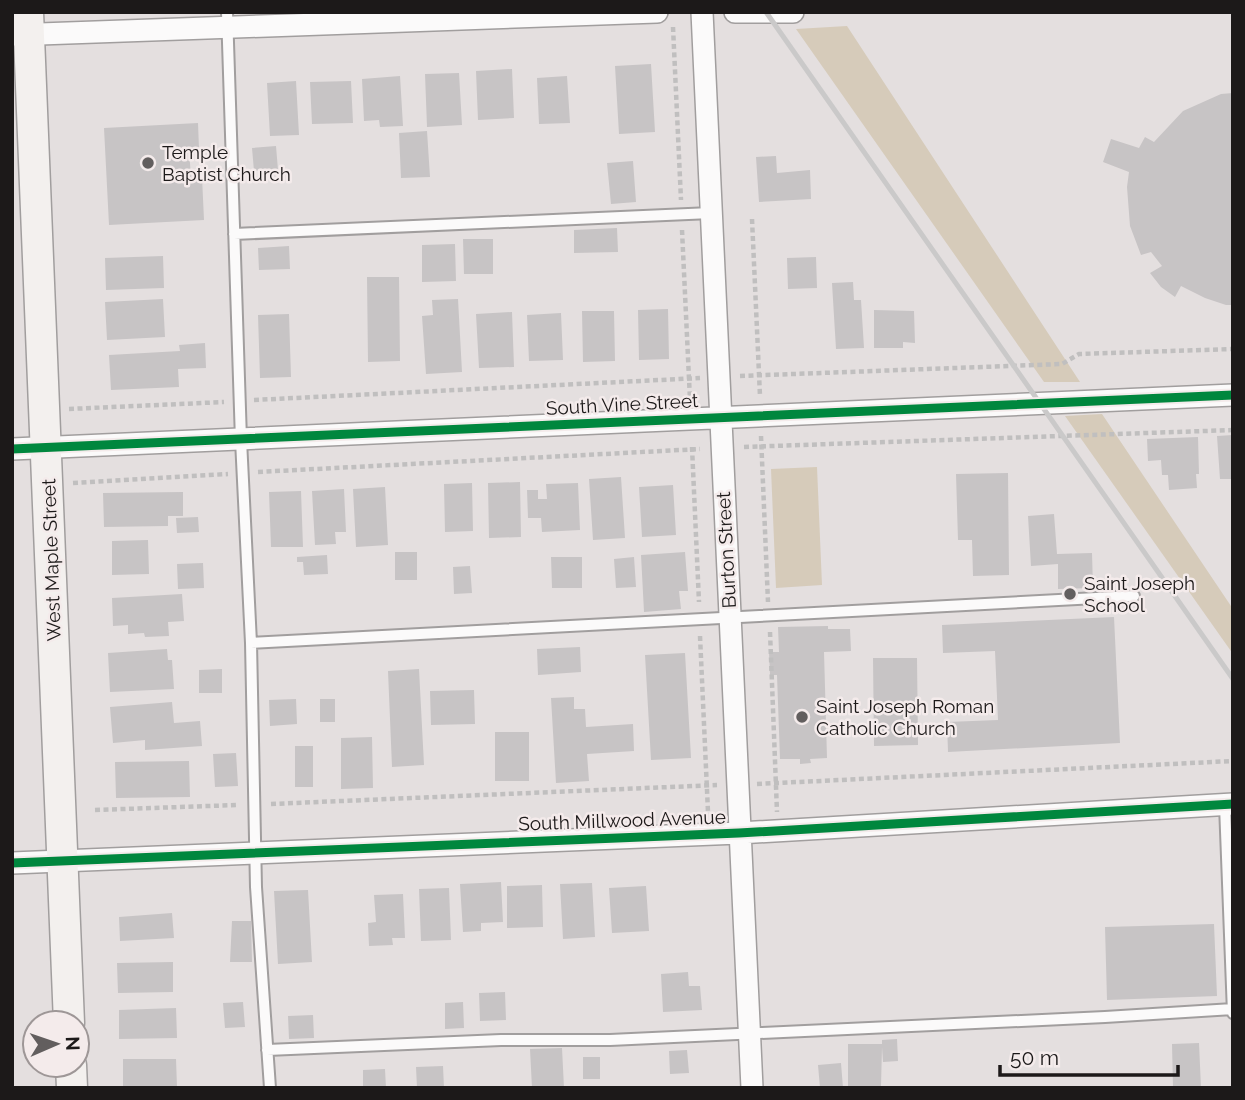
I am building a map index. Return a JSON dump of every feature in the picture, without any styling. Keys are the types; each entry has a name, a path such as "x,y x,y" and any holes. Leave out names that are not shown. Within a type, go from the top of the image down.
{"street":[{"path":"23,27 227,20 657,12"},
{"name":"Burton Street","path":"702,12 752,1088"},
{"path":"735,12 793,12"},
{"name":"West Maple Street","path":"23,27 45,411 68,1009"},
{"name":"South Vine Street","path":"12,449 1233,395"},
{"name":"South Millwood Avenue","path":"12,863 739,833 1229,805"}],"lane":[{"path":"227,20 241,440 251,643 255,853 270,1088"},
{"path":"234,234 711,212"},
{"path":"251,643 1135,596"},
{"path":"267,1050 501,1040 610,1040 1233,1011 1229,805"}],"path":[{"path":"752,219 778,830"},
{"path":"45,411 759,375 1062,364 1079,354 1233,349"},
{"path":"48,485 762,446 1233,430"},
{"path":"95,810 737,785 1233,761"}],"shaded area":[{"path":"847,26 1080,382 1044,382 796,29"},
{"path":"1102,414 1233,609 1233,654 1065,416"},
{"path":"817,467 822,585 776,588 771,469"}],"building":[{"path":"651,64 655,132 619,134 615,66"},
{"path":"512,69 514,118 478,120 476,71"},
{"path":"459,73 462,125 427,127 425,74"},
{"path":"400,76 403,126 380,127 379,120 364,121 362,79"},
{"path":"567,76 570,123 539,124 537,78"},
{"path":"296,81 299,135 270,136 267,83"},
{"path":"351,81 353,123 312,124 310,82"},
{"path":"1233,93 1233,305 1226,305 1181,286 1175,297 1161,287 1150,273 1162,266 1151,252 1141,255 1130,226 1127,187 1129,172 1103,162 1111,139 1139,148 1145,137 1154,142 1183,111 1221,94"},
{"name":"Temple Baptist Church","path":"198,123 199,149 189,150 191,177 202,177 204,220 109,225 104,128"},
{"path":"427,131 430,177 401,178 399,133"},
{"path":"276,146 278,170 254,171 252,148"},
{"path":"776,156 777,173 810,170 811,199 759,202 756,157"},
{"path":"633,161 636,202 611,204 607,163"},
{"path":"617,228 618,252 574,253 574,230"},
{"path":"463,239 493,239 493,274 464,274"},
{"path":"455,244 456,281 422,282 422,245"},
{"path":"289,246 290,269 259,270 258,248"},
{"path":"163,256 164,288 106,290 105,258"},
{"path":"816,257 817,288 788,289 787,258"},
{"path":"367,277 399,277 400,361 368,362"},
{"path":"853,282 854,300 861,300 864,348 836,349 832,283"},
{"path":"163,299 165,337 107,340 105,302"},
{"path":"458,299 462,372 426,374 422,316 433,315 432,300"},
{"path":"668,309 669,359 639,360 638,310"},
{"path":"874,310 914,311 915,343 903,342 903,348 874,348"},
{"path":"582,311 614,311 615,361 583,362"},
{"path":"512,312 514,367 479,368 476,314"},
{"path":"561,313 563,360 529,361 527,315"},
{"path":"289,314 291,377 260,378 258,315"},
{"path":"205,343 206,368 178,369 179,387 111,390 109,355 180,351 179,345"},
{"path":"1233,435 1233,479 1220,479 1217,436"},
{"path":"1198,437 1197,488 1169,490 1168,475 1162,475 1161,460 1148,461 1147,439"},
{"path":"1008,473 1009,575 973,576 972,540 958,540 956,474"},
{"path":"621,477 625,538 593,540 589,479"},
{"path":"520,482 521,537 489,538 488,483"},
{"path":"472,483 473,531 445,532 444,484"},
{"path":"578,483 580,530 542,532 541,518 528,518 527,490 538,490 538,499 547,499 546,484"},
{"path":"673,485 676,535 642,537 639,487"},
{"path":"385,487 388,545 356,547 353,489"},
{"path":"344,489 346,532 335,532 336,544 315,545 312,491"},
{"path":"301,491 303,547 271,547 269,492"},
{"path":"183,492 183,516 168,516 168,526 104,527 103,493"},
{"path":"1054,514 1057,554 1092,553 1093,588 1058,589 1058,564 1031,566 1028,516"},
{"path":"198,517 199,532 177,533 176,518"},
{"path":"148,540 149,574 112,575 112,541"},
{"path":"395,552 417,552 417,580 395,580"},
{"path":"685,552 688,591 679,591 681,609 644,612 641,555"},
{"path":"327,555 328,574 304,575 303,562 297,562 297,557"},
{"path":"551,557 582,557 582,588 552,588"},
{"path":"634,557 636,587 616,588 614,559"},
{"path":"203,563 204,588 178,589 177,564"},
{"path":"470,566 472,593 454,594 453,567"},
{"path":"182,594 184,621 168,622 169,636 145,637 144,633 128,634 128,625 113,626 112,598"},
{"path":"1114,617 1120,743 948,752 947,722 998,720 995,651 943,653 942,625"},
{"name":"Saint Joseph Roman Catholic Church","path":"828,626 828,629 850,629 851,651 824,652 827,758 810,759 811,763 800,764 800,759 780,759 777,675 770,675 769,652 779,652 778,627"},
{"path":"580,647 581,672 538,675 537,649"},
{"path":"167,649 168,660 172,660 174,689 110,692 108,653"},
{"path":"685,653 691,758 651,760 645,655"},
{"path":"873,658 917,658 918,745 874,746"},
{"path":"222,669 222,693 199,693 199,670"},
{"path":"419,669 424,765 392,767 388,671"},
{"path":"474,690 475,724 431,725 430,691"},
{"path":"574,697 574,709 585,709 586,727 633,724 634,751 587,754 589,781 556,783 551,698"},
{"path":"296,699 297,724 270,726 269,700"},
{"path":"320,699 335,699 335,722 320,722"},
{"path":"172,702 174,723 200,721 202,746 145,750 145,740 113,743 110,707"},
{"path":"495,732 529,732 529,781 495,781"},
{"path":"372,737 373,788 341,789 341,738"},
{"path":"295,746 313,746 313,787 295,787"},
{"path":"236,753 238,786 215,787 213,754"},
{"path":"189,761 190,797 116,798 115,762"},
{"path":"501,882 503,922 481,923 481,931 463,932 460,884"},
{"path":"592,883 595,937 563,939 560,884"},
{"path":"542,885 543,927 507,928 507,886"},
{"path":"646,886 649,931 612,933 609,888"},
{"path":"449,888 451,940 421,941 419,889"},
{"path":"308,890 312,962 278,964 274,891"},
{"path":"403,894 405,938 392,938 393,945 369,946 368,923 376,922 374,895"},
{"path":"172,913 174,938 120,941 119,917"},
{"path":"232,921 251,921 252,962 230,962"},
{"path":"1214,924 1217,996 1107,1000 1105,927"},
{"path":"173,962 173,992 118,993 117,963"},
{"path":"688,972 689,986 700,986 702,1010 663,1012 661,974"},
{"path":"505,992 506,1020 480,1021 479,993"},
{"path":"243,1002 245,1027 225,1028 223,1003"},
{"path":"463,1002 464,1028 445,1029 445,1003"},
{"path":"176,1008 177,1038 119,1039 119,1010"},
{"path":"313,1015 314,1038 289,1039 288,1016"},
{"path":"897,1039 898,1061 883,1062 882,1047 881,1086 848,1087 848,1044 882,1044 882,1040"},
{"path":"1199,1043 1201,1088 1173,1088 1172,1044"},
{"path":"562,1048 564,1088 532,1088 530,1049"},
{"path":"687,1050 689,1073 670,1074 669,1051"},
{"path":"583,1057 600,1057 600,1079 583,1079"},
{"path":"123,1059 176,1059 177,1087 123,1088"},
{"path":"841,1063 843,1088 820,1088 818,1065"},
{"path":"443,1066 444,1088 417,1088 416,1067"},
{"path":"385,1069 386,1088 363,1088 363,1070"}],"railway":[{"path":"766,12 1233,679"}],"cycle path":[{"path":"12,449 1233,395"},
{"path":"12,863 739,833 1233,804"}],"place":[{"name":"Temple Baptist Church","path":"148,163"},
{"name":"Saint Joseph School","path":"1070,594"},
{"name":"Saint Joseph Roman Catholic Church","path":"802,717"}]}
